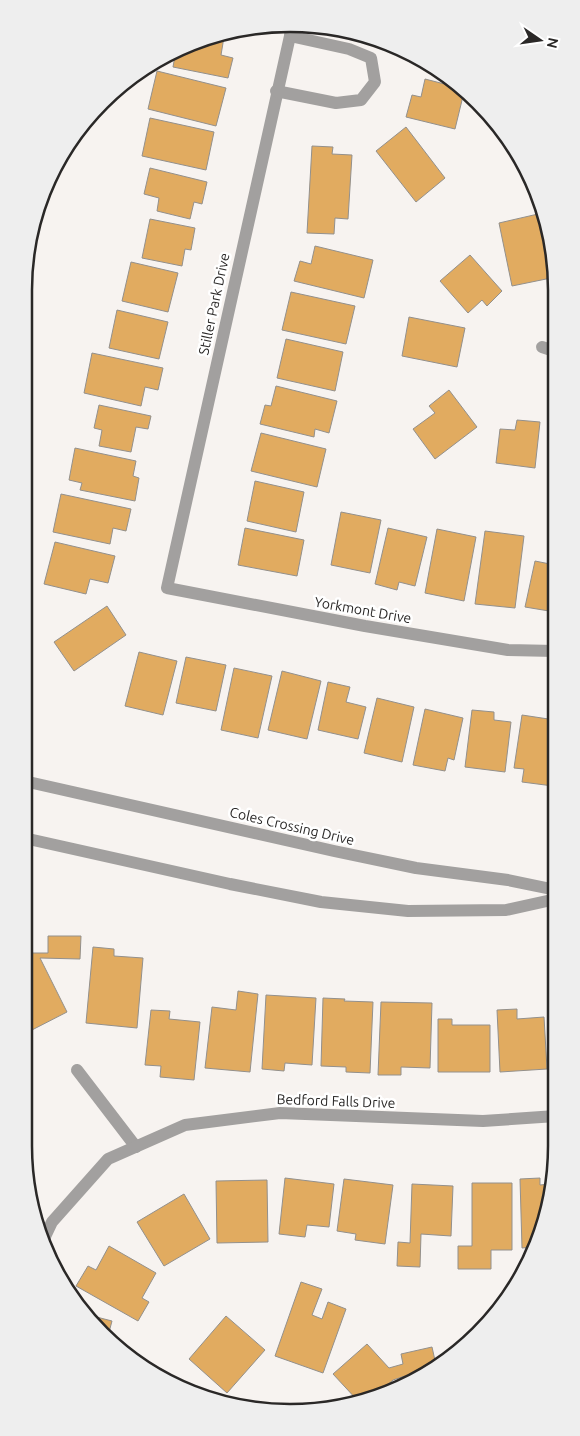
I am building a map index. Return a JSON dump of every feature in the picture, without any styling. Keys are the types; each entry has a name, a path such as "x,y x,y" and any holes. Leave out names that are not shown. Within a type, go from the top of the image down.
{"street":[{"name":"Stiller Park Drive","path":"167,588 291,32"},
{"path":"276,92 336,103 361,100 375,82 370,58 349,49 295,32"},
{"name":"Yorkmont Drive","path":"167,588 365,626 499,648 548,651"},
{"name":"Coles Crossing Drive","path":"32,783 416,868 508,880 548,888"},
{"path":"32,840 230,884 321,902 408,911 506,910 548,901"},
{"path":"77,1070 136,1147"},
{"name":"Bedford Falls Drive","path":"47,1232 52,1222 108,1159 185,1125 280,1113 483,1121 548,1117"}],"building":[{"path":"223,41 221,55 233,58 228,78 173,67 176,59"},
{"path":"157,71 226,88 216,126 148,109"},
{"path":"425,79 444,84 460,96 462,98 455,129 406,117 412,95 421,97"},
{"path":"150,118 214,132 206,170 142,156"},
{"path":"406,127 445,178 416,202 376,151"},
{"path":"312,146 333,147 332,154 352,155 348,219 335,218 334,234 307,233"},
{"path":"150,168 207,182 202,204 194,202 190,219 157,211 159,198 144,194"},
{"path":"536,214 543,240 547,279 512,286 499,223"},
{"path":"150,219 195,228 191,250 185,249 182,266 142,258"},
{"path":"315,246 373,260 364,298 294,281 300,261 311,264"},
{"path":"470,255 502,291 487,306 482,300 468,313 440,281"},
{"path":"131,262 178,273 168,312 122,301"},
{"path":"291,292 355,306 346,344 282,330"},
{"path":"117,310 168,322 159,359 109,348"},
{"path":"409,317 465,328 457,367 402,356"},
{"path":"286,339 343,352 335,391 277,378"},
{"path":"92,353 163,368 158,390 145,387 141,406 84,393"},
{"path":"276,386 337,401 329,433 315,429 314,437 260,424 265,405 271,406"},
{"path":"449,390 477,427 435,459 413,429 435,413 429,406"},
{"path":"99,405 151,416 148,429 136,427 131,452 99,446 102,430 94,428"},
{"path":"517,420 540,422 535,468 496,463 500,429 515,430"},
{"path":"261,433 326,449 317,487 251,471"},
{"path":"75,448 136,461 133,476 139,478 135,501 80,490 82,483 69,480"},
{"path":"255,481 304,492 296,532 247,521"},
{"path":"61,494 131,509 126,531 113,528 110,544 53,532"},
{"path":"341,512 381,520 370,573 331,565"},
{"path":"245,528 304,540 297,576 238,565"},
{"path":"388,528 427,537 415,586 399,582 397,590 375,584"},
{"path":"437,529 476,537 464,601 425,593"},
{"path":"485,531 524,536 515,608 475,604"},
{"path":"55,542 115,556 108,583 90,579 86,594 44,584"},
{"path":"535,561 548,564 548,611 525,607"},
{"path":"107,606 126,635 74,671 54,642"},
{"path":"139,652 177,661 163,715 125,706"},
{"path":"186,657 226,665 216,711 176,703"},
{"path":"234,668 272,676 258,738 221,730"},
{"path":"282,671 321,681 307,739 268,730"},
{"path":"328,682 350,687 346,702 366,707 358,739 318,730"},
{"path":"377,698 414,707 402,762 364,753"},
{"path":"425,709 463,718 454,760 448,758 445,771 413,765"},
{"path":"472,710 494,712 494,720 511,722 505,772 465,767"},
{"path":"522,715 548,719 548,785 522,782 524,769 514,768"},
{"path":"48,936 81,936 80,959 40,958 67,1012 32,1030 32,953 48,953"},
{"path":"93,947 114,949 114,956 143,958 137,1028 86,1023"},
{"path":"238,991 258,994 250,1072 205,1068 212,1007 236,1010"},
{"path":"266,995 316,998 312,1065 285,1063 284,1071 262,1069"},
{"path":"323,998 373,1002 370,1073 346,1072 346,1067 321,1066"},
{"path":"381,1002 432,1003 430,1068 401,1067 401,1075 378,1075"},
{"path":"517,1009 517,1019 544,1017 547,1069 500,1072 497,1010"},
{"path":"151,1010 170,1011 169,1019 200,1022 194,1080 160,1077 161,1066 145,1065"},
{"path":"438,1019 452,1019 452,1025 490,1025 490,1072 438,1072"},
{"path":"285,1178 334,1184 329,1227 307,1225 305,1237 279,1234"},
{"path":"540,1178 540,1185 544,1185 534,1229 527,1248 522,1248 520,1179"},
{"path":"344,1179 393,1185 385,1244 355,1240 356,1234 337,1231"},
{"path":"267,1180 268,1242 217,1243 216,1181"},
{"path":"472,1183 512,1183 512,1250 491,1250 491,1269 458,1269 458,1246 472,1246"},
{"path":"412,1184 453,1186 451,1236 421,1234 420,1267 397,1266 398,1242 410,1243"},
{"path":"184,1194 210,1239 164,1266 137,1222"},
{"path":"109,1246 156,1273 142,1298 149,1302 138,1321 76,1286 88,1266 96,1270"},
{"path":"301,1282 322,1289 312,1315 322,1319 328,1302 346,1309 323,1373 275,1356"},
{"path":"226,1316 265,1350 227,1393 189,1359"},
{"path":"97,1317 112,1321 110,1330"},
{"path":"367,1344 389,1368 403,1364 401,1354 432,1347 435,1359 388,1384 353,1396 333,1374"}]}
